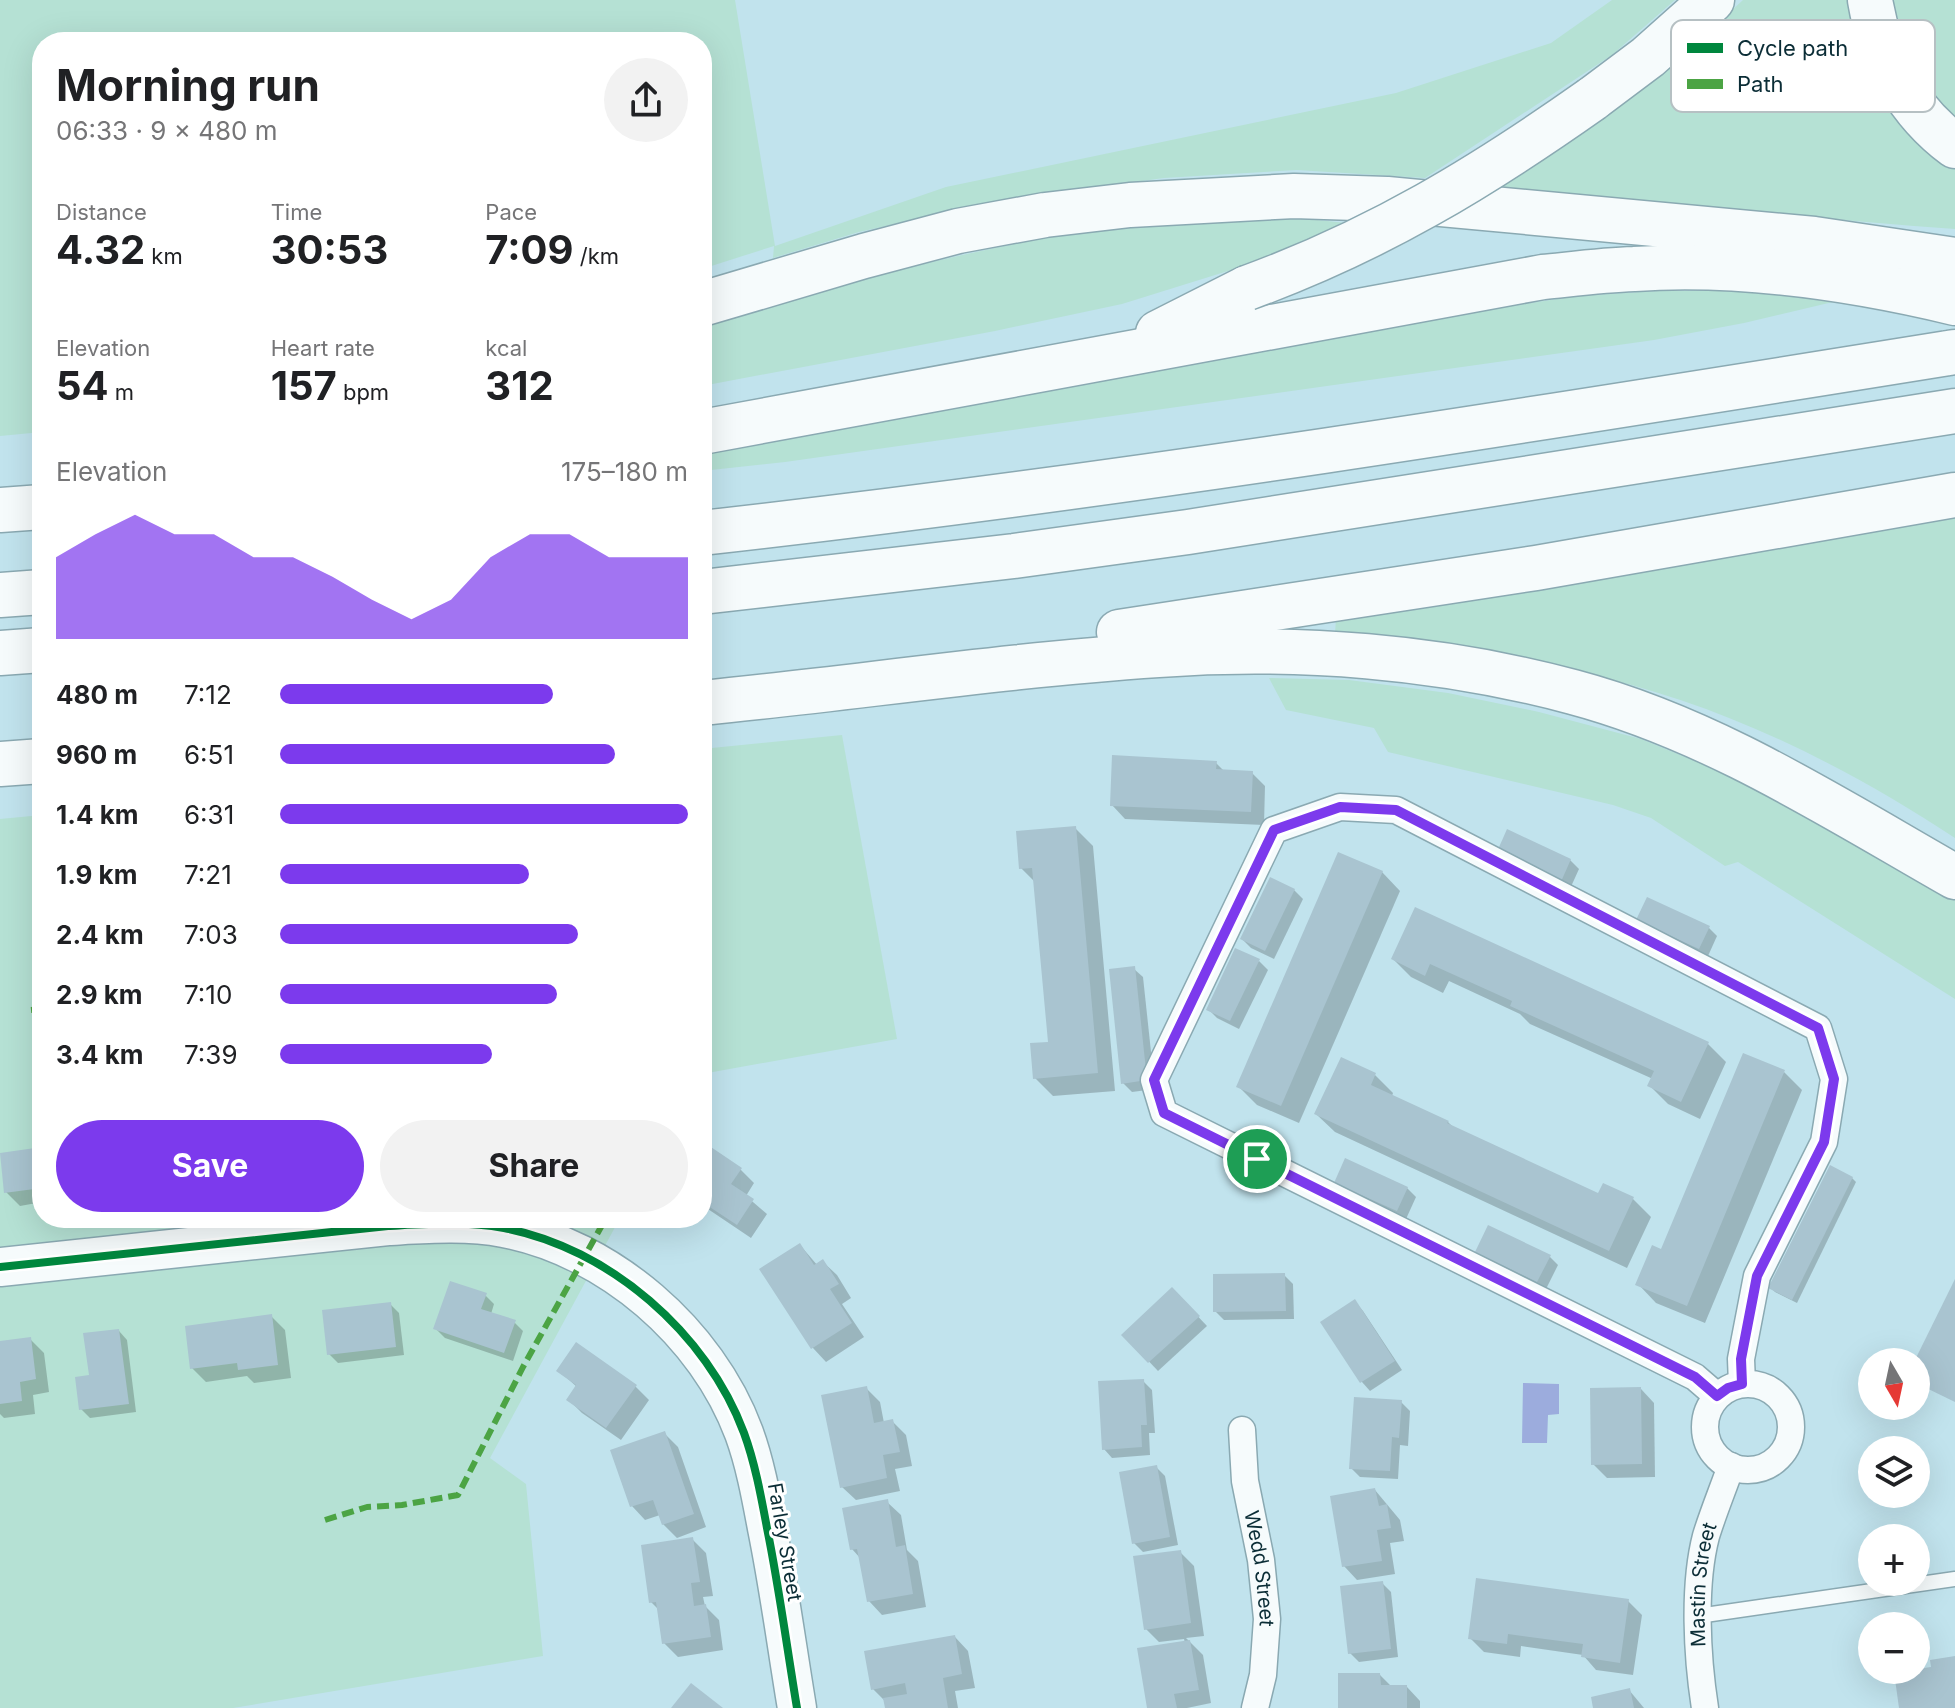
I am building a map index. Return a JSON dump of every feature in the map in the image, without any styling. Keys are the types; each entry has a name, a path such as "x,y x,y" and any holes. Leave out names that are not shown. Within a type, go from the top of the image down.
{"highway":[{"path":"1690,20 1712,0"},
{"path":"1870,0 1874,20"},
{"path":"1113,356 1247,288 1302,268 1367,238 1451,193 1514,154 1592,99 1671,37"},
{"path":"1919,112 1955,146"},
{"path":"712,301 945,235 1045,215 1130,205 1294,196 1387,199 1814,239 1955,260"},
{"path":"712,430 1543,277 1636,268 1712,268 1803,275 1903,290 1955,303"},
{"path":"712,532 918,509 1213,469 1955,352"},
{"path":"712,591 999,558 1188,532 1955,411"},
{"path":"947,677 1048,642 1506,573 1955,495"},
{"path":"0,510 32,508"},
{"path":"0,595 32,593"},
{"path":"0,653 32,651"},
{"path":"712,702 1158,655 1254,652 1399,659 1485,672 1576,693 1690,734 1766,768 1955,877"},
{"path":"0,764 32,762"}],"street":[{"path":"1717,1396 1695,1377 1164,1113 1154,1080 1274,830 1340,807 1396,810 1818,1028 1834,1079 1824,1142 1757,1276 1741,1359 1742,1384"},
{"name":"Farley Street","path":"0,1267 369,1228"},
{"name":"Farley Street","path":"503,1228 540,1238 585,1257 628,1284 667,1317 705,1361 735,1410 759,1485 797,1708"},
{"path":"1742,1384 1757,1384 1782,1400 1791,1427 1782,1453 1759,1468 1745,1470 1719,1459 1705,1435 1709,1408 1717,1396 1728,1388 1742,1384"},
{"name":"Wedd Street","path":"1242,1430 1245,1481 1261,1560 1267,1619 1263,1675 1255,1708"},
{"name":"Mastin Street","path":"1705,1708 1700,1676 1698,1616 1706,1538 1731,1466"}],"lane":[{"path":"1698,1616 1955,1579"}],"green space":[{"path":"0,0 735,0 775,246 946,187 1396,93 1551,43 1612,0 1675,0 1612,55 1425,178 1297,170 1164,178 953,211 859,232 773,258 774,246 712,266 712,32 32,32 32,433 0,436"},
{"path":"1743,0 1854,0 1866,20 1721,20"},
{"path":"1888,0 1955,0 1955,117 1935,99 1935,20 1893,20"},
{"path":"1671,57 1671,112 1923,112 1955,164 1955,229 1838,220 1487,188"},
{"path":"1289,217 1346,223 1244,266 1122,304 712,384 712,322 931,262 1070,234 1152,225"},
{"path":"1657,291 1747,291 1837,301 1654,340 712,470 712,452 1456,314 1577,296"},
{"path":"1955,514 1955,838 1822,760 1679,699 1580,673 1335,634 1336,618"},
{"path":"1269,678 1349,680 1448,693 1539,712 1641,739 1786,798 1955,899 1955,999 1738,862 1725,866 1651,818 1613,805 1388,752 1374,728 1286,710"},
{"path":"842,735 897,1039 712,1072 712,748"},
{"path":"32,816 32,1228 615,1228 490,1458 526,1484 543,1656 233,1708 0,1708 0,819"}],"water":[{"path":"1523,1383 1559,1384 1559,1414 1548,1415 1547,1443 1522,1443"}],"building":[{"path":"1112,755 1217,761 1216,769 1253,771 1251,812 1110,806"},
{"path":"1076,826 1098,1073 1033,1079 1030,1043 1048,1042 1032,868 1019,869 1016,831"},
{"path":"1507,829 1571,859 1560,884 1496,854"},
{"path":"1338,852 1383,871 1281,1106 1236,1087"},
{"path":"1270,877 1295,889 1265,951 1240,939"},
{"path":"1647,897 1710,926 1699,949 1636,920"},
{"path":"1415,907 1709,1042 1681,1102 1647,1086 1654,1071 1510,1006 1512,1001 1430,964 1425,976 1391,959"},
{"path":"1235,948 1260,959 1230,1021 1206,1010"},
{"path":"1135,966 1147,1080 1121,1084 1109,969"},
{"path":"1743,1053 1785,1070 1687,1306 1635,1285 1652,1245 1661,1249"},
{"path":"1341,1057 1376,1073 1371,1085 1449,1121 1447,1123 1598,1193 1603,1183 1634,1197 1609,1251 1314,1114"},
{"path":"32,1148 32,1189 4,1193 0,1153"},
{"path":"712,1148 742,1168 731,1184 754,1199 737,1225 712,1209"},
{"path":"1345,1158 1408,1187 1397,1211 1334,1183"},
{"path":"1830,1165 1853,1177 1792,1300 1768,1288"},
{"path":"1488,1225 1551,1255 1537,1282 1475,1252"},
{"path":"800,1243 814,1265 823,1259 839,1284 830,1289 852,1323 811,1349 759,1269"},
{"path":"1285,1273 1286,1311 1213,1312 1213,1274"},
{"path":"1955,1279 1955,1402 1930,1390 1930,1348 1921,1348"},
{"path":"450,1281 487,1293 481,1309 516,1320 504,1353 433,1329"},
{"path":"1172,1287 1200,1316 1148,1363 1121,1335"},
{"path":"1355,1299 1395,1361 1360,1383 1320,1322"},
{"path":"391,1302 396,1347 327,1355 322,1310"},
{"path":"272,1314 278,1365 238,1370 237,1363 190,1369 185,1326"},
{"path":"119,1329 129,1404 79,1410 75,1377 89,1375 83,1333"},
{"path":"31,1337 36,1379 20,1382 22,1401 0,1404 0,1341"},
{"path":"576,1342 637,1385 606,1428 566,1400 576,1385 556,1371"},
{"path":"1144,1379 1147,1425 1141,1425 1142,1447 1102,1450 1098,1381"},
{"path":"867,1386 874,1423 893,1419 900,1452 883,1455 887,1478 840,1488 821,1395"},
{"path":"1641,1387 1642,1464 1591,1465 1590,1388"},
{"path":"1354,1397 1402,1400 1399,1438 1392,1437 1390,1471 1349,1469"},
{"path":"665,1431 694,1514 662,1525 653,1500 630,1507 610,1450"},
{"path":"1157,1465 1170,1537 1132,1544 1119,1472"},
{"path":"1375,1488 1379,1506 1387,1504 1391,1528 1377,1530 1382,1561 1342,1567 1330,1496"},
{"path":"888,1499 896,1547 905,1545 913,1594 867,1602 857,1549 850,1550 842,1508"},
{"path":"693,1537 700,1582 691,1583 694,1606 706,1604 711,1637 662,1644 656,1602 649,1603 641,1545"},
{"path":"1181,1550 1191,1623 1144,1630 1133,1556"},
{"path":"1476,1578 1629,1599 1620,1663 1581,1657 1583,1644 1508,1634 1507,1644 1468,1639"},
{"path":"1383,1581 1391,1649 1348,1654 1340,1586"},
{"path":"955,1635 962,1674 943,1678 948,1708 885,1708 883,1698 907,1694 905,1683 871,1690 864,1651"},
{"path":"1190,1640 1199,1690 1174,1694 1177,1708 1147,1708 1137,1648"},
{"path":"1955,1656 1955,1708 1899,1708 1896,1684 1930,1684 1930,1660"},
{"path":"1338,1673 1380,1673 1381,1685 1407,1685 1407,1708 1338,1708"},
{"path":"691,1683 723,1708 671,1708"},
{"path":"1630,1688 1634,1708 1593,1708 1591,1697"}],"marked path":[{"path":"325,1520 367,1507 402,1505 458,1495 523,1367 600,1228"}],"cycle path":[{"path":"1717,1396 1695,1377 1164,1113 1154,1080 1274,830 1340,807 1396,810 1818,1028 1834,1079 1824,1142 1757,1276 1741,1359 1742,1384"},
{"path":"0,1267 369,1228"},
{"path":"504,1228 543,1238 581,1254 650,1300 706,1362 727,1396 744,1433 757,1480 797,1708"}],"route":[{"path":"1340,807 1396,810 1818,1028 1834,1079 1824,1142 1757,1276 1741,1359 1742,1384 1728,1388 1717,1396 1695,1377 1257,1159 1164,1113 1154,1080 1274,830 1340,807"}]}
